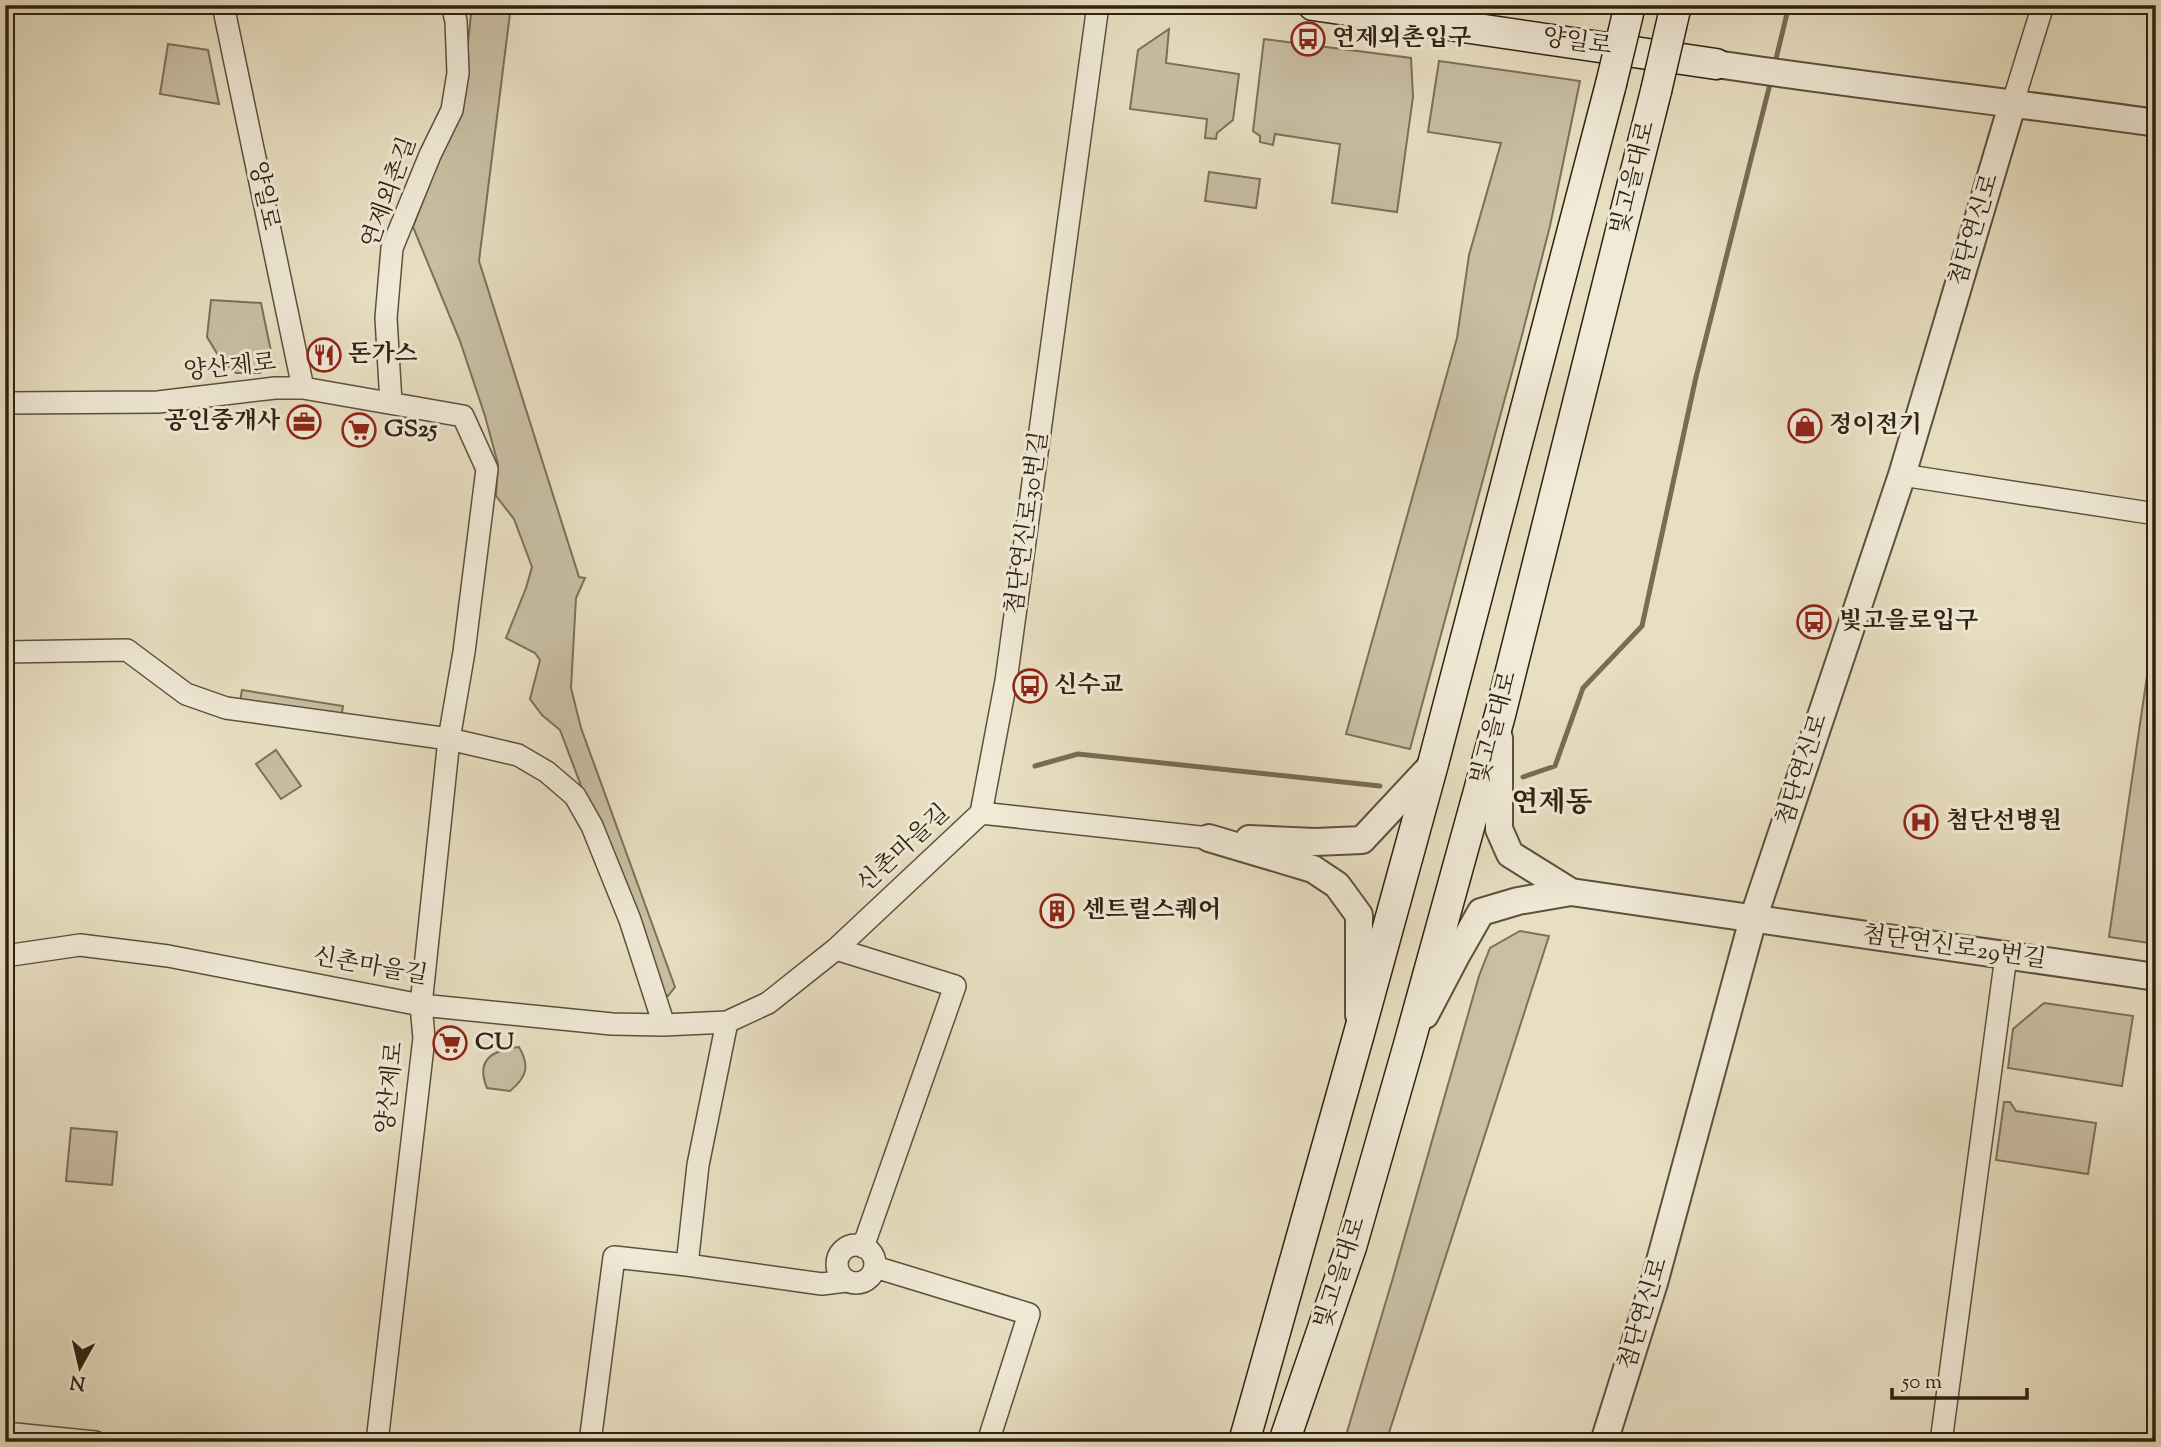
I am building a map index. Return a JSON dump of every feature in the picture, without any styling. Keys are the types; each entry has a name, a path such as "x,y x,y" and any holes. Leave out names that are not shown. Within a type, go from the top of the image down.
{"main road":[{"name":"양일로","path":"1313,5 1716,64"},
{"name":"빛고을대로","path":"1244,1442 1433,764 1630,5"},
{"name":"빛고을대로","path":"1284,1442 1351,1247 1500,715 1676,5"},
{"path":"1228,1442 1302,1233"},
{"path":"1297,1442 1351,1247"}],"street":[{"name":"양일로","path":"223,5 303,388"},
{"name":"연제외촌길","path":"391,403 386,318 392,248 430,155 452,110 458,73 456,20 452,5"},
{"name":"첨단연신로30번길","path":"981,813 1006,681 1098,5"},
{"path":"2013,103 2043,5"},
{"path":"1716,64 2156,122"},
{"name":"첨단연신로","path":"1604,1442 1654,1283 1753,919 1902,475 2013,103"},
{"name":"양산제로","path":"5,403 158,402 275,388 303,388 463,416 486,468 464,652 450,739 421,1004 424,1038 376,1442"},
{"path":"1902,475 2156,514"},
{"path":"5,652 127,650 186,694 226,708 450,739 518,755 547,772 575,796 592,826 630,919 664,1025"},
{"path":"1500,715 1499,829 1510,854 1572,892"},
{"path":"981,813 1209,838 1315,842 1362,840 1433,764"},
{"name":"신촌마을길","path":"5,956 80,946 168,956 421,1004 612,1024 727,1022 768,1003 836,948 981,813"},
{"path":"1209,838 1314,869 1337,884 1359,915 1359,1037"},
{"path":"1408,1048 1481,912 1518,901 1572,892 1753,919"},
{"name":"첨단연신로29번길","path":"1753,919 2156,978"},
{"path":"836,948 955,986 863,1247"},
{"path":"1941,1442 2006,956"},
{"path":"687,1265 698,1165 727,1022"},
{"path":"851,1245 863,1247 872,1255 874,1267 873,1273 864,1281 852,1283 838,1271 837,1258 840,1252 851,1245"},
{"path":"590,1442 614,1257 822,1284 846,1280"},
{"path":"874,1267 1030,1314 988,1442"},
{"path":"8,1436 95,1442"}],"shaded area":[{"path":"472,5 511,5 479,261 579,577 585,578 576,598 571,688 581,728 675,987 668,996 658,990 560,730 542,715 530,699 540,660 535,653 506,638 532,567 514,519 496,496 498,464 485,416 460,341 413,227 462,99"},
{"path":"1169,29 1166,63 1239,74 1233,120 1217,133 1216,139 1205,138 1207,119 1130,109 1138,50"},
{"path":"1264,39 1411,58 1413,97 1397,212 1332,203 1340,144 1275,134 1273,145 1260,142 1260,136 1253,131"},
{"path":"168,44 208,50 219,104 160,94"},
{"path":"1439,61 1580,81 1550,226 1410,749 1346,734 1457,338 1469,255 1501,143 1428,132"},
{"path":"1209,172 1260,179 1256,208 1205,201"},
{"path":"211,300 261,303 273,361 260,373 236,373 221,360 207,337"},
{"path":"2156,614 2156,944 2109,937"},
{"path":"242,690 343,706 341,719 240,702"},
{"path":"276,750 301,786 281,799 256,764"},
{"path":"1520,931 1549,936 1386,1442 1344,1442 1479,976 1490,948"},
{"path":"2044,1003 2133,1016 2122,1086 2008,1068 2013,1029"},
{"path":"519,1047 525,1060 525,1071 520,1081 510,1091 487,1088 483,1070 485,1063 494,1054"},
{"path":"2004,1102 2010,1102 2016,1111 2096,1123 2088,1174 1996,1160"},
{"path":"71,1128 117,1132 112,1185 66,1181"}],"waterway":[{"path":"1775,63 1789,5"},
{"path":"1523,777 1555,766 1583,688 1642,626 1696,377 1771,80"},
{"path":"1035,766 1078,754 1380,786"}],"place":[{"name":"연제외촌입구","path":"1308,39"},
{"name":"돈가스","path":"324,355"},
{"name":"공인중개사","path":"304,422"},
{"name":"정이전기","path":"1805,426"},
{"name":"GS25","path":"359,430"},
{"name":"빛고을로입구","path":"1814,622"},
{"name":"신수교","path":"1030,686"},
{"name":"첨단선병원","path":"1921,822"},
{"name":"센트럴스퀘어","path":"1057,911"},
{"name":"CU","path":"450,1043"}],"district":[{"name":"연제동","path":"1552,804"}]}
